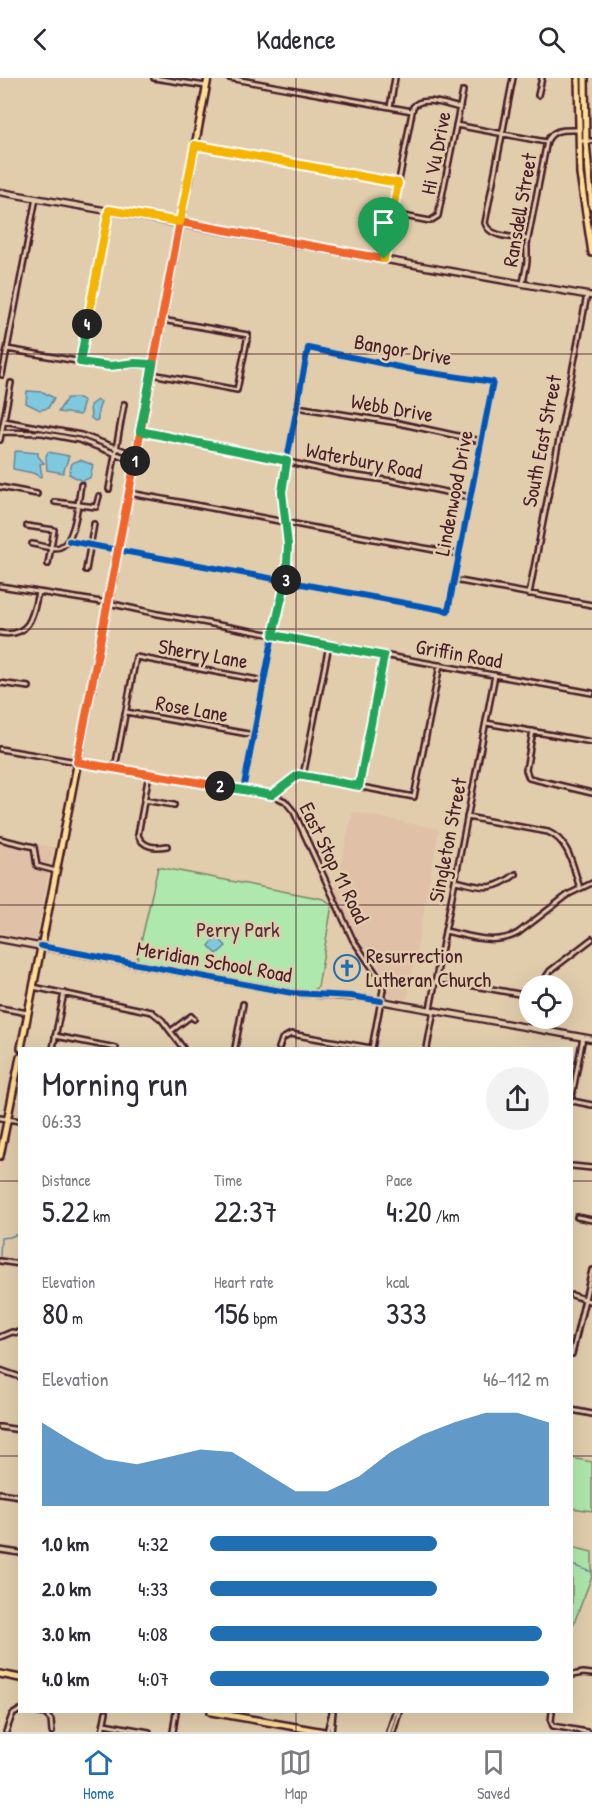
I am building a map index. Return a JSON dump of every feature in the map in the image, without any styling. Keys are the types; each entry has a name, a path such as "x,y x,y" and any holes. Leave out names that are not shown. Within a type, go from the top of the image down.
{"main road":[{"path":"21,1047 208,78"},
{"path":"578,78 581,184 592,253"},
{"path":"585,78 592,207"},
{"path":"0,192 590,295"},
{"name":"Meridian School Road","path":"0,939 292,993 351,996 381,1001"},
{"path":"381,1001 519,1026"},
{"path":"538,1029 592,1039"},
{"path":"0,1156 18,1067"},
{"path":"0,1674 18,1678"},
{"path":"233,1713 296,1729 327,1732"}],"street":[{"path":"154,78 206,86"},
{"path":"229,78 412,111"},
{"path":"390,107 395,78"},
{"path":"513,78 485,219 486,228 493,233 528,239"},
{"path":"538,95 542,78"},
{"name":"Hi Vu Drive","path":"393,214 429,221 436,219 439,214 463,90"},
{"path":"384,259 415,104 422,101 460,108"},
{"path":"456,125 547,142 550,136 558,131 578,130"},
{"name":"Ransdell Street","path":"523,284 528,239 547,142"},
{"path":"579,142 588,142"},
{"path":"195,145 398,183"},
{"path":"2,375 36,198"},
{"path":"80,362 109,210"},
{"name":"South East Street","path":"529,594 590,295"},
{"path":"152,374 237,390 248,336 162,320"},
{"name":"Bangor Drive","path":"297,407 308,348 493,382"},
{"path":"7,349 110,366 135,363 153,364"},
{"name":"Lindenwood Drive","path":"286,581 448,611 493,382"},
{"path":"0,440 11,383"},
{"path":"110,489 124,404"},
{"path":"243,790 273,635 286,581 288,549 282,492 297,407"},
{"name":"Webb Drive","path":"297,407 399,423 482,441"},
{"path":"4,421 81,435 117,448 135,458"},
{"name":"Waterbury Road","path":"140,431 342,474 393,481 470,497"},
{"path":"2,432 42,433 69,438 135,458"},
{"path":"32,544 61,547 69,541 81,485"},
{"path":"0,487 37,494"},
{"path":"129,493 459,554"},
{"path":"55,502 97,507 99,496"},
{"path":"86,570 94,524"},
{"path":"27,526 54,530 48,564"},
{"path":"69,541 286,581"},
{"path":"454,580 592,605"},
{"name":"Griffin Road","path":"0,586 108,603 592,693"},
{"path":"0,633 16,632 29,623 34,613 38,592"},
{"path":"303,776 329,645"},
{"path":"359,786 384,656"},
{"name":"Sherry Lane","path":"126,712 136,657 264,681"},
{"path":"272,795 298,775 414,796 440,665"},
{"name":"Singleton Street","path":"427,1047 436,979 495,675"},
{"path":"0,683 29,687"},
{"path":"115,768 126,712"},
{"name":"Rose Lane","path":"126,712 254,735"},
{"path":"486,723 592,742"},
{"path":"533,731 526,770 528,777 532,780 592,793"},
{"name":"East Stop 11 Road","path":"0,749 272,795 286,802 294,811 353,940 380,978 383,988 381,1001"},
{"path":"149,774 138,831 140,840 146,845 167,846"},
{"path":"144,800 174,805"},
{"path":"467,817 548,832 557,836 566,848 580,888"},
{"path":"0,839 34,847 37,866 56,871"},
{"path":"455,881 491,887 504,884 516,874"},
{"path":"445,932 491,940 508,938 519,933 580,888 592,883"},
{"path":"547,975 592,939"},
{"path":"436,979 519,994"},
{"path":"33,987 144,1009 158,1016 182,1047"},
{"path":"53,1047 64,993"},
{"path":"371,1047 381,1001"},
{"path":"235,1047 243,1004"},
{"path":"0,1008 28,1013"},
{"path":"171,1031 191,1016 194,1019"},
{"path":"280,1047 285,1036 291,1034 365,1047"},
{"path":"55,1036 111,1047"},
{"path":"573,1091 583,1037"},
{"path":"573,1101 592,1105"},
{"path":"0,1118 18,1121"},
{"path":"573,1166 592,1168"},
{"path":"577,1217 592,1220"},
{"path":"0,1261 18,1264"},
{"path":"574,1339 592,1270"},
{"path":"573,1295 592,1302"},
{"path":"0,1337 12,1332 18,1333"},
{"path":"0,1370 18,1376"},
{"path":"573,1410 592,1414"},
{"path":"0,1427 18,1430"},
{"path":"0,1493 18,1496"},
{"path":"0,1550 18,1554"},
{"path":"573,1675 592,1674"},
{"path":"6,1732 12,1715 18,1711"},
{"path":"40,1713 45,1714 51,1720 52,1732"},
{"path":"102,1732 106,1713"},
{"path":"173,1732 176,1713"},
{"path":"327,1732 333,1713"},
{"path":"391,1732 397,1713"},
{"path":"552,1713 552,1726 587,1732"},
{"path":"104,1724 148,1732"}],"shaded area":[{"path":"353,812 439,829 407,1000 387,996 385,976 349,926 333,889 336,885"},
{"path":"0,837 53,847 36,940 0,933"}],"green space":[{"name":"Perry Park","path":"158,867 324,899 332,905 318,987 309,992 137,960"},
{"path":"573,1458 592,1462 592,1511 573,1508"},
{"path":"573,1547 592,1552 592,1576 573,1625"}],"water":[{"path":"27,391 43,392 54,398 48,408 40,410 26,403"},
{"path":"67,398 79,398 84,401 80,415 58,412"},
{"path":"97,400 101,402 98,420 95,421 91,418 90,405"},
{"path":"16,451 38,453 44,463 40,464 42,476 13,469"},
{"path":"48,452 69,456 63,473 47,470"},
{"path":"80,460 93,465 90,478 82,481 69,474 72,463"},
{"path":"216,929 220,932 219,939 226,946 217,954 209,946 213,941 213,931"}],"waterway":[{"path":"0,1256 1,1238 18,1234"},
{"path":"573,1565 592,1572"}],"cycle path":[{"path":"69,541 448,611 493,382 418,371 308,348 282,486 288,545 287,573 273,635 243,790"},
{"path":"41,946 292,993 351,996 381,1001"}],"place":[{"name":"Resurrection Lutheran Church","path":"347,968"}],"route":[{"path":"384,259 180,222 152,374 140,431 77,762 272,795 298,775 359,786 384,656 273,635 288,566 287,531 282,495 287,461 140,431 153,364 103,366 80,362 109,210 180,222 195,145 398,183 384,259"}]}
